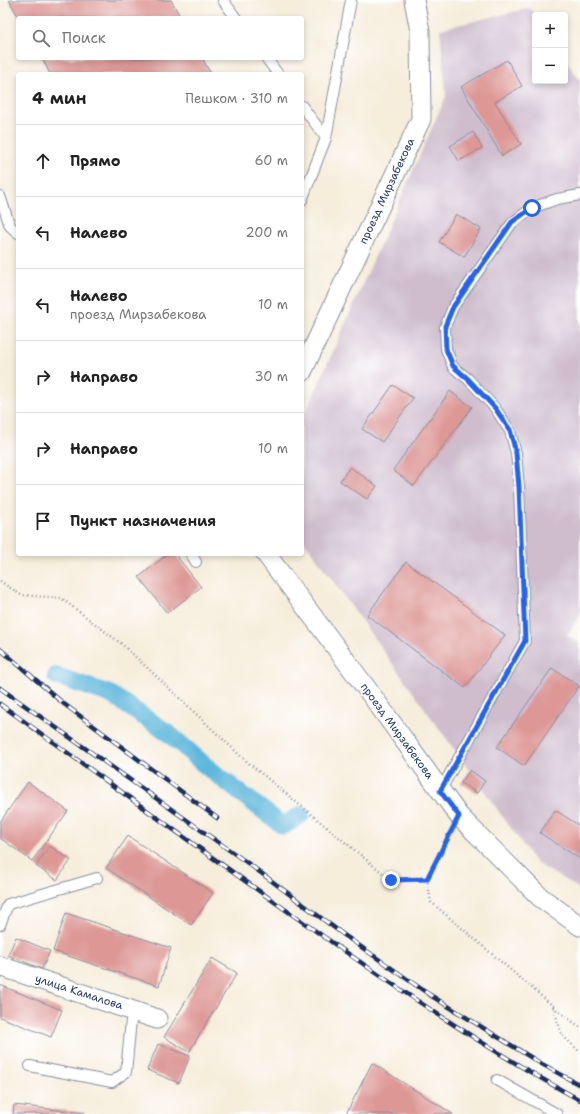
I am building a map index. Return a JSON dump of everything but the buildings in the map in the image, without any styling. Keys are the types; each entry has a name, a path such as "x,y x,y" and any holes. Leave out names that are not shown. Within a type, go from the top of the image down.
{"street":[{"name":"проезд Мирзабекова","path":"304,368 421,119 420,31 414,0"},
{"name":"проезд Мирзабекова","path":"267,556 367,689 459,816 540,897 580,926"},
{"name":"улица Камалова","path":"0,966 157,1019"}],"lane":[{"path":"223,0 235,16"},
{"path":"304,195 326,138 352,0"},
{"path":"268,60 276,72"},
{"path":"304,109 326,138"},
{"path":"440,791 525,641 519,487 516,453 510,430 495,408 468,379 453,366 446,349 445,326 453,307 512,222 532,208 557,199 580,195"},
{"path":"0,196 10,226 16,231"},
{"path":"0,925 8,904 97,878"},
{"path":"30,1066 112,1082 126,1072 132,1010"},
{"path":"497,1080 557,1114"}],"path":[{"path":"0,581 21,594 61,598 116,640 245,760 391,880 427,879"},
{"path":"459,816 427,879 431,902 553,1006 580,1027"},
{"path":"553,1006 562,1034 580,1052"}],"shaded area":[{"path":"531,8 534,12 532,12 532,84 568,84 568,63 580,81 580,616 567,635 580,644 580,889 536,863 304,541 304,416 446,96 440,29"}],"waterway":[{"path":"56,676 110,694 168,733 207,767 283,826 301,815"}],"railway":[{"path":"0,649 64,704 217,818"},
{"path":"0,688 249,864 344,935 430,995 540,1063 580,1085"},
{"path":"0,704 232,872 376,973 476,1039 580,1100"}],"route":[{"path":"391,880 427,879 459,816 440,791 525,641 519,487 516,453 510,430 495,408 468,379 453,366 446,349 445,326 453,307 512,222 532,208"}]}
